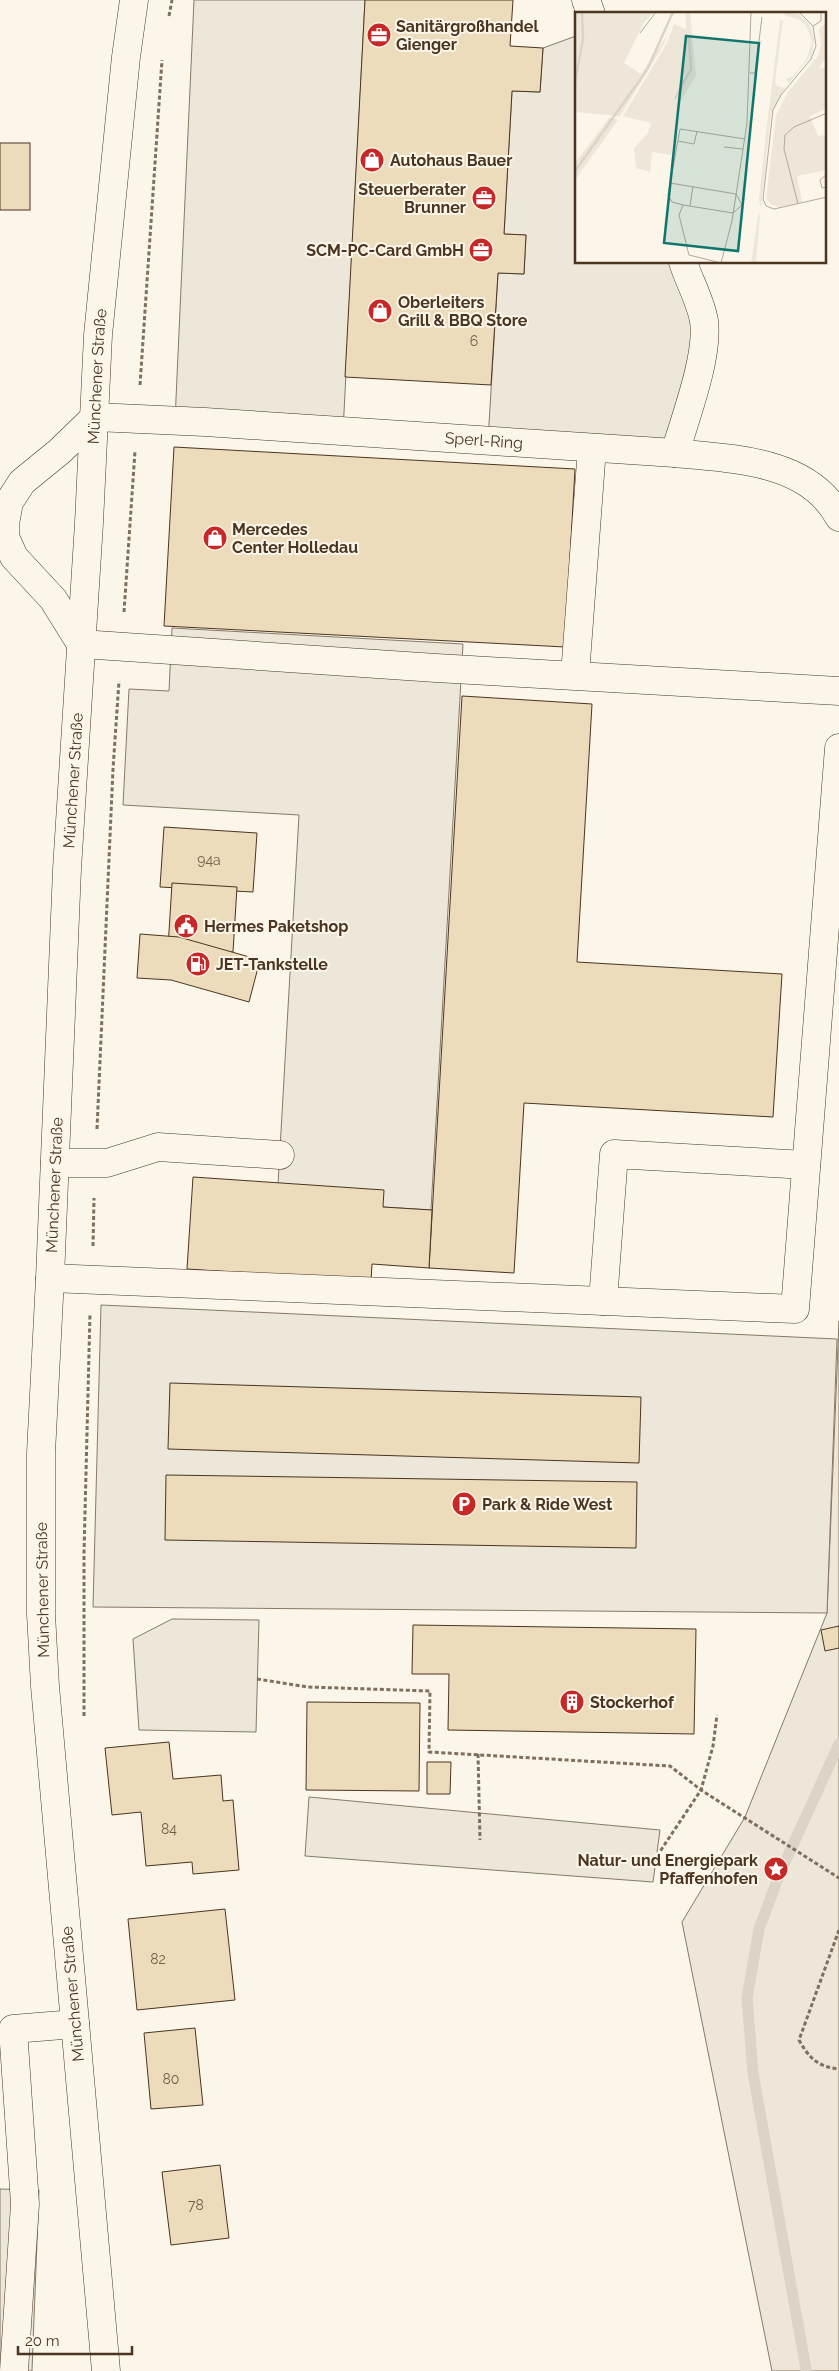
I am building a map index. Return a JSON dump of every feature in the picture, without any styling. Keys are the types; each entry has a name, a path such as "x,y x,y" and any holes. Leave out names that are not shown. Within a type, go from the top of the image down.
{"main road":[{"name":"Münchener Straße","path":"106,2371 53,1791 41,1614 41,1453 67,869 99,325 126,57 134,0"},
{"path":"586,0 590,12"},
{"path":"675,453 701,356 704,329 703,318 684,264"},
{"name":"Sperl-Ring","path":"95,417 675,453 740,460 763,464 799,478 833,506 839,517"},
{"path":"95,417 60,451 22,482 9,502 5,524 7,542 14,558 53,599 81,644 839,691"},
{"path":"575,675 592,448"},
{"path":"50,1278 795,1309 839,748"},
{"path":"55,1163 107,1163 158,1147 280,1155"},
{"path":"603,1301 614,1154 806,1165"},
{"path":"14,2371 25,2204 13,2029 75,2024"}],"path":[{"path":"168,22 172,0"},
{"path":"84,1614 91,1280 113,778 163,57"},
{"path":"257,1679 308,1687 430,1691 429,1752 670,1766 701,1790 839,1878"},
{"path":"657,1856 701,1790 713,1746 716,1715"},
{"path":"478,1754 480,1840"},
{"path":"839,1930 800,2040 808,2056 827,2068 839,2069"}],"shaded area":[{"path":"194,0 365,0 343,432 175,421"},
{"path":"575,36 575,264 683,264 703,318 675,453 488,441 498,273 524,274 526,235 504,234 512,91 540,92 543,48"},
{"path":"172,628 463,644 431,1210 383,1207 278,1184 299,815 123,805 129,689 169,691"},
{"name":"Park & Ride West","path":"101,1305 837,1339 827,1613 93,1607"},
{"name":"Natur- und Energiepark Pfaffenhofen","path":"839,1321 839,2371 772,2371 682,1922 745,1817 827,1613"},
{"path":"172,1619 259,1620 256,1732 139,1730 133,1639"},
{"path":"309,1797 660,1830 653,1882 305,1856"},
{"path":"0,2189 39,2190 32,2371 0,2371"}],"building":[{"path":"365,0 513,0 510,46 543,48 540,92 512,91 504,234 526,235 524,274 498,273 491,385 345,377"},
{"path":"0,143 30,143 30,210 0,210"},
{"path":"174,447 575,469 565,647 164,626"},
{"path":"462,696 592,704 577,962 782,974 773,1117 524,1103 514,1273 429,1268"},
{"path":"164,827 257,833 253,892 160,887"},
{"path":"172,883 237,887 233,952 168,948"},
{"path":"140,934 179,937 260,960 249,1002 171,980 137,978"},
{"path":"193,1177 384,1190 383,1207 432,1210 429,1268 372,1264 371,1281 187,1269"},
{"path":"170,1383 641,1397 639,1463 168,1449"},
{"path":"166,1475 637,1482 636,1548 165,1540"},
{"name":"Stockerhof","path":"413,1625 696,1629 694,1734 448,1730 449,1674 412,1674"},
{"path":"839,1626 839,1648 825,1651 821,1630"},
{"path":"307,1702 420,1703 419,1791 306,1790"},
{"path":"169,1742 173,1779 221,1775 223,1801 233,1800 239,1870 193,1874 192,1862 146,1866 141,1812 112,1815 105,1748"},
{"path":"427,1762 451,1762 450,1794 427,1794"},
{"path":"225,1909 235,2000 137,2010 128,1919"},
{"path":"195,2028 203,2105 151,2109 144,2033"},
{"path":"220,2165 229,2238 171,2245 162,2172"}],"waterway":[{"path":"806,2369 753,2073 747,1998 759,1929 780,1873 839,1744"}],"place":[{"name":"Sanitärgroßhandel Gienger","path":"379,35"},
{"name":"Autohaus Bauer","path":"372,160"},
{"name":"Steuerberater Brunner","path":"484,198"},
{"name":"SCM-PC-Card GmbH","path":"481,250"},
{"name":"Oberleiters Grill & BBQ Store","path":"380,311"},
{"name":"Mercedes Center Holledau","path":"215,538"},
{"name":"Hermes Paketshop","path":"186,926"},
{"name":"JET-Tankstelle","path":"198,964"},
{"name":"Park & Ride West","path":"464,1504"},
{"name":"Stockerhof","path":"572,1702"},
{"name":"Natur- und Energiepark Pfaffenhofen","path":"776,1869"}]}
